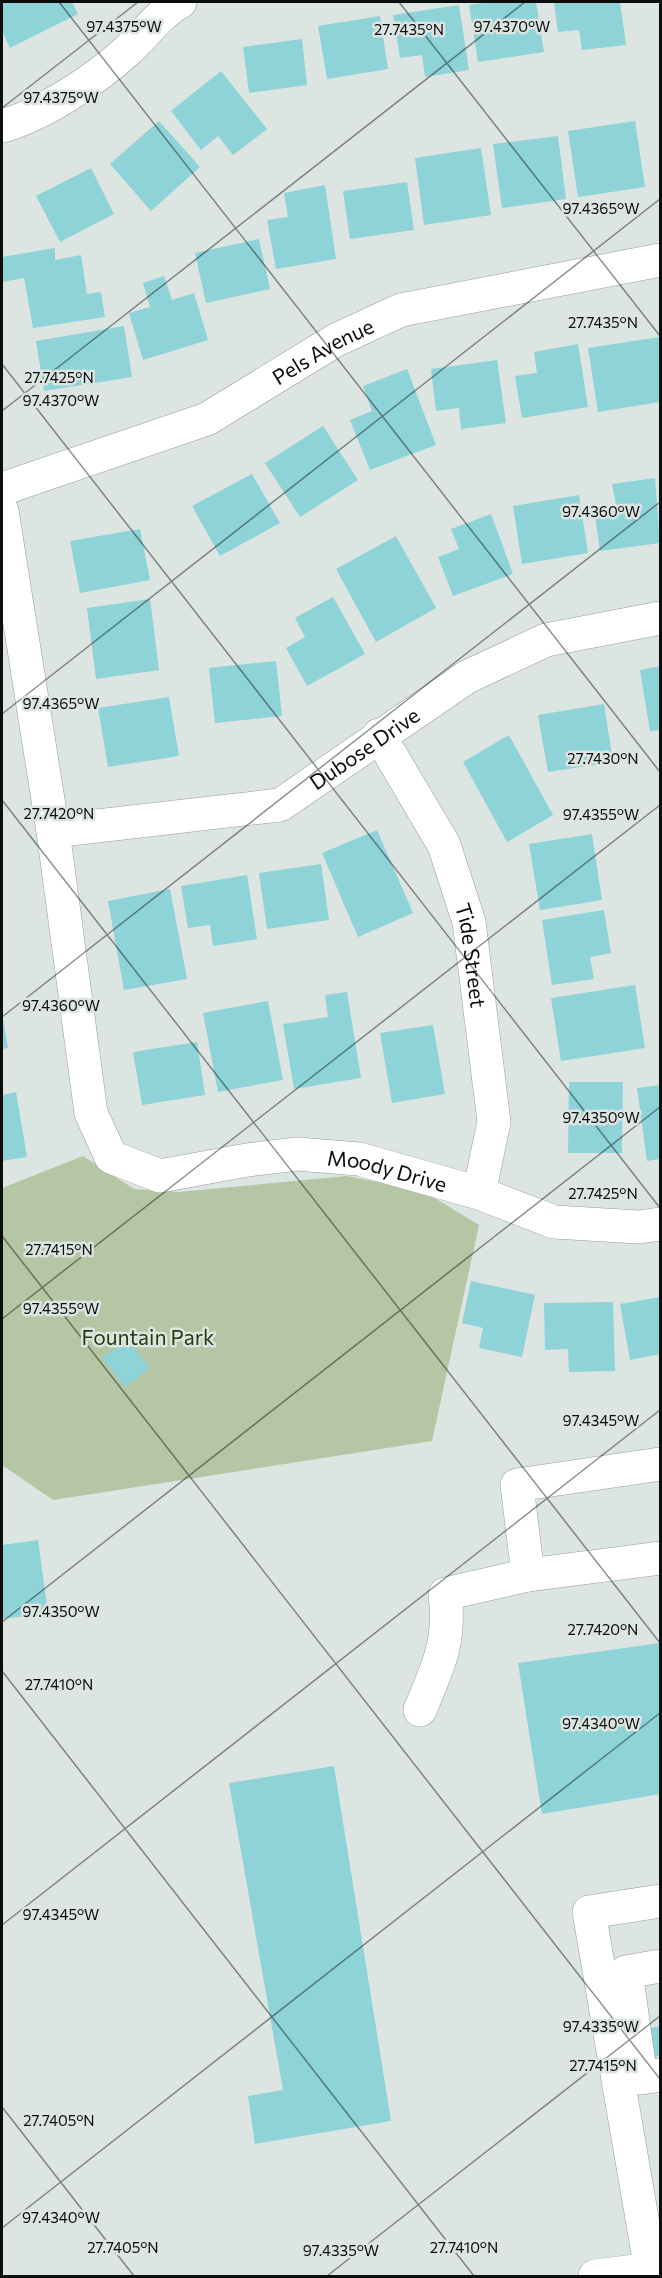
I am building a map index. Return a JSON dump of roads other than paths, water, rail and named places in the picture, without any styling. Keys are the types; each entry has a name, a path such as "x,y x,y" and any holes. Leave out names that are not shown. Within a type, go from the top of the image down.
{"street":[{"path":"2,126 15,122 73,91 127,51 172,4"},
{"name":"Pels Avenue","path":"2,489 207,419 336,339 401,310 660,260"},
{"path":"2,510 53,831"},
{"name":"Dubose Drive","path":"53,831 280,805 379,735 467,677 546,640 660,618"},
{"name":"Tide Street","path":"379,735 444,845 469,922 494,1122 479,1193"},
{"name":"Moody Drive","path":"53,831 91,1113 111,1157 160,1176 247,1160 297,1154 359,1159 479,1193 554,1222 639,1227 660,1224"},
{"path":"528,1575 516,1485 660,1464"},
{"path":"420,1710 444,1651 448,1619 445,1594 528,1575 660,1558"},
{"path":"595,2277 654,2271 589,1912 660,1901"},
{"path":"660,1966 626,1972 641,2078 660,2075"}],"park label":[{"name":"Fountain Park","path":"148,1336"}]}
